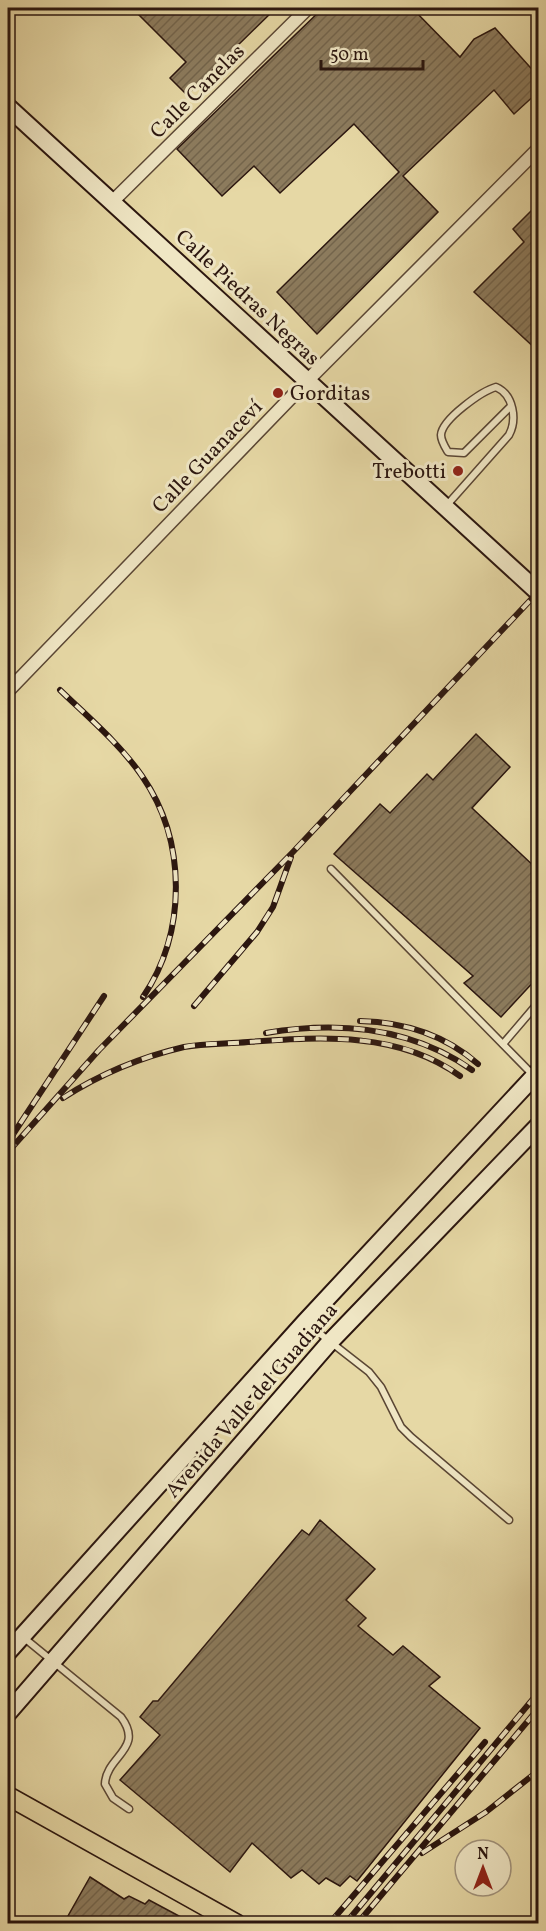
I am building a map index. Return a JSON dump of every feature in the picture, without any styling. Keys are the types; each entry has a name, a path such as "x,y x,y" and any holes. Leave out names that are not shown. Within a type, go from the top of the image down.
{"main road":[{"name":"Calle Piedras Negras","path":"8,107 538,592"},
{"name":"Avenida Valle del Guadiana","path":"8,1652 305,1322 537,1076"},
{"name":"Avenida Valle del Guadiana","path":"8,1713 329,1343 538,1126"},
{"path":"8,1796 237,1923"}],"street":[{"name":"Calle Canelas","path":"112,202 308,8"},
{"name":"Calle Guanaceví","path":"8,691 306,382 538,149"}],"lane":[{"path":"446,506 509,435 514,424 511,406 502,390 496,387 481,394 451,418 443,429 441,436 448,453 465,453 511,406"},
{"path":"331,869 502,1044 537,1076"},
{"path":"502,1044 538,1003"},
{"path":"305,1322 369,1372 381,1387 401,1426 411,1437 509,1520"},
{"path":"22,1636 51,1662 122,1717 127,1724 130,1736 127,1746 108,1769 105,1784 113,1798 129,1809"}],"building":[{"path":"132,8 276,8 187,95 170,78 186,62"},
{"path":"323,8 412,8 460,57 474,39 495,28 538,76 538,92 514,114 494,90 403,176 438,212 317,334 277,292 399,172 354,124 280,193 254,166 222,196 177,149"},
{"path":"538,204 538,351 474,292 524,242 513,229"},
{"path":"476,734 510,767 472,808 538,870 538,977 501,1017 464,983 473,976 334,854 380,804 390,813 427,774 433,780"},
{"path":"320,1520 375,1569 346,1600 366,1618 358,1626 393,1655 403,1646 440,1677 429,1686 480,1728 357,1881 350,1876 340,1886 326,1878 319,1884 302,1870 291,1878 252,1843 230,1872 120,1780 160,1735 140,1717 153,1701 158,1701 302,1530 309,1535"},
{"path":"90,1877 124,1899 129,1896 145,1904 149,1900 192,1923 81,1923 68,1916"}],"railway":[{"path":"8,1152 99,1050 292,853 538,592"},
{"path":"60,690 103,731 133,764 157,801 167,829 174,857 176,886 174,916 168,944 157,972 143,997"},
{"path":"194,1006 257,932 273,907 291,857"},
{"path":"8,1142 104,996"},
{"path":"360,1021 392,1024 423,1032 452,1045 478,1064"},
{"path":"266,1033 320,1028 373,1031 424,1044 472,1070"},
{"path":"63,1098 106,1074 168,1051 200,1045 276,1040 331,1039 385,1044 436,1061 460,1076"},
{"path":"345,1924 538,1693"},
{"path":"357,1924 538,1709"},
{"path":"329,1924 485,1742"},
{"path":"422,1853 486,1812 538,1771"}],"place":[{"name":"Gorditas","path":"278,393"},
{"name":"Trebotti","path":"458,471"}]}
